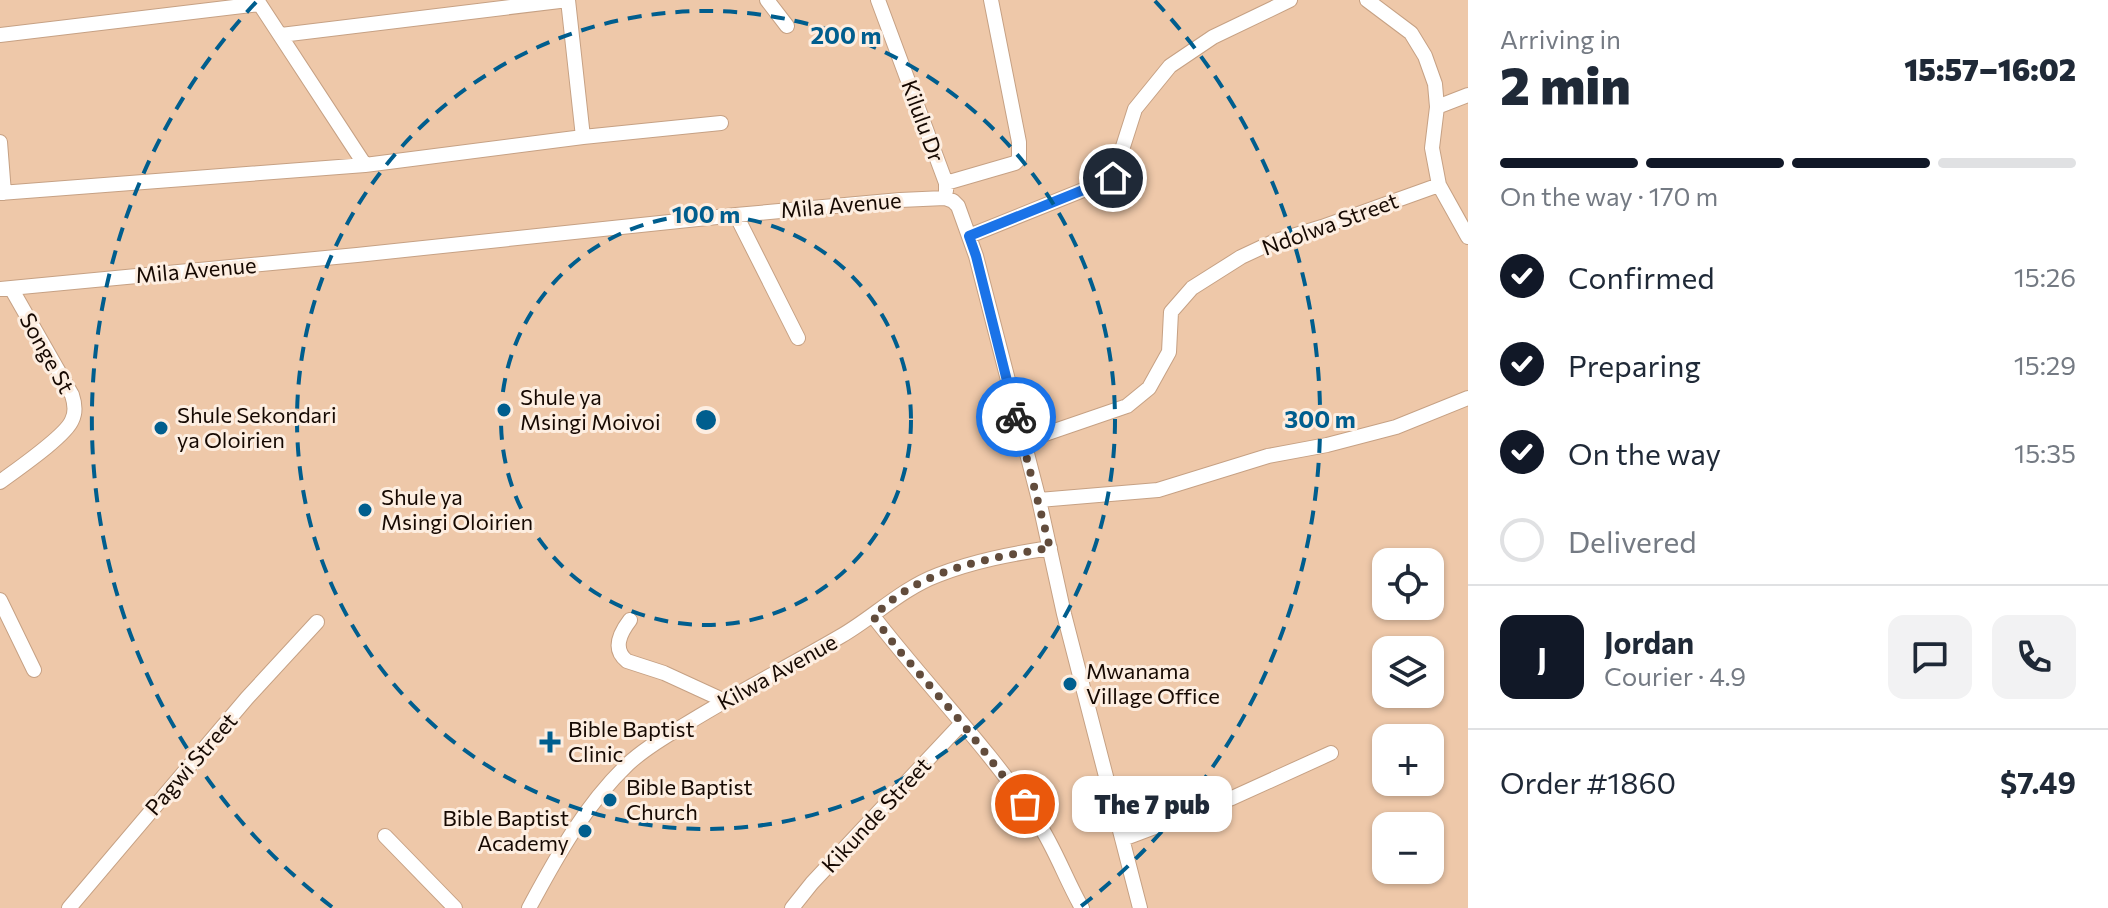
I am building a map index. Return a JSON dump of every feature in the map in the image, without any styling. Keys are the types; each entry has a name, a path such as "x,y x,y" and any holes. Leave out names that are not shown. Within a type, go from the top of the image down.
{"street":[{"path":"281,35 568,0 583,137"},
{"path":"767,0 787,26"},
{"name":"Kilulu Dr","path":"878,0 946,191"},
{"name":"Mila Avenue","path":"5,288 900,200 946,191 1019,159 1019,142 991,0"},
{"path":"969,236 1113,178 1135,109 1170,66 1213,37 1290,0"},
{"path":"1367,0 1411,33 1425,56 1435,84 1437,107 1432,148 1439,185 1468,237"},
{"path":"0,35 258,2 365,165"},
{"path":"1437,107 1468,95"},
{"path":"0,142 2,193 365,165 721,123"},
{"name":"Ndolwa Street","path":"1022,442 1127,406 1149,388 1169,352 1171,312 1192,288 1241,257 1273,242 1439,185"},
{"path":"946,191 958,206 976,256 1140,908"},
{"path":"736,215 798,338"},
{"name":"Songe St","path":"0,482 70,425 75,411 72,395 5,288"},
{"path":"1039,500 1158,490 1268,456 1396,427 1468,398"},
{"name":"Kilwa Avenue","path":"529,908 582,817 629,763 659,741 842,635 900,594 937,575 978,562 1050,548"},
{"path":"0,600 34,670"},
{"path":"873,616 962,723 1039,824 1082,908"},
{"path":"630,620 618,645 621,656 627,661 690,683 725,701"},
{"name":"Pagwi Street","path":"69,908 238,709 317,622"},
{"name":"Kikunde Street","path":"792,908 962,723"},
{"path":"1123,839 1232,798 1331,753"},
{"path":"385,836 455,908"}],"way so far":[{"path":"1016,417 1050,548 978,562 937,575 900,594 873,616 1025,804"}],"place":[{"name":"Shule ya Msingi Moivoi","path":"504,410"},
{"name":"Shule Sekondari ya Oloirien","path":"161,428"},
{"name":"Shule ya Msingi Oloirien","path":"365,510"},
{"name":"Mwanama Village Office","path":"1070,684"},
{"name":"Bible Baptist Clinic","path":"550,742"},
{"name":"Bible Baptist Church","path":"610,800"},
{"name":"The 7 pub","path":"1025,804"},
{"name":"Bible Baptist Academy","path":"585,831"}],"route":[{"path":"1016,417 969,236 1113,178"}]}
